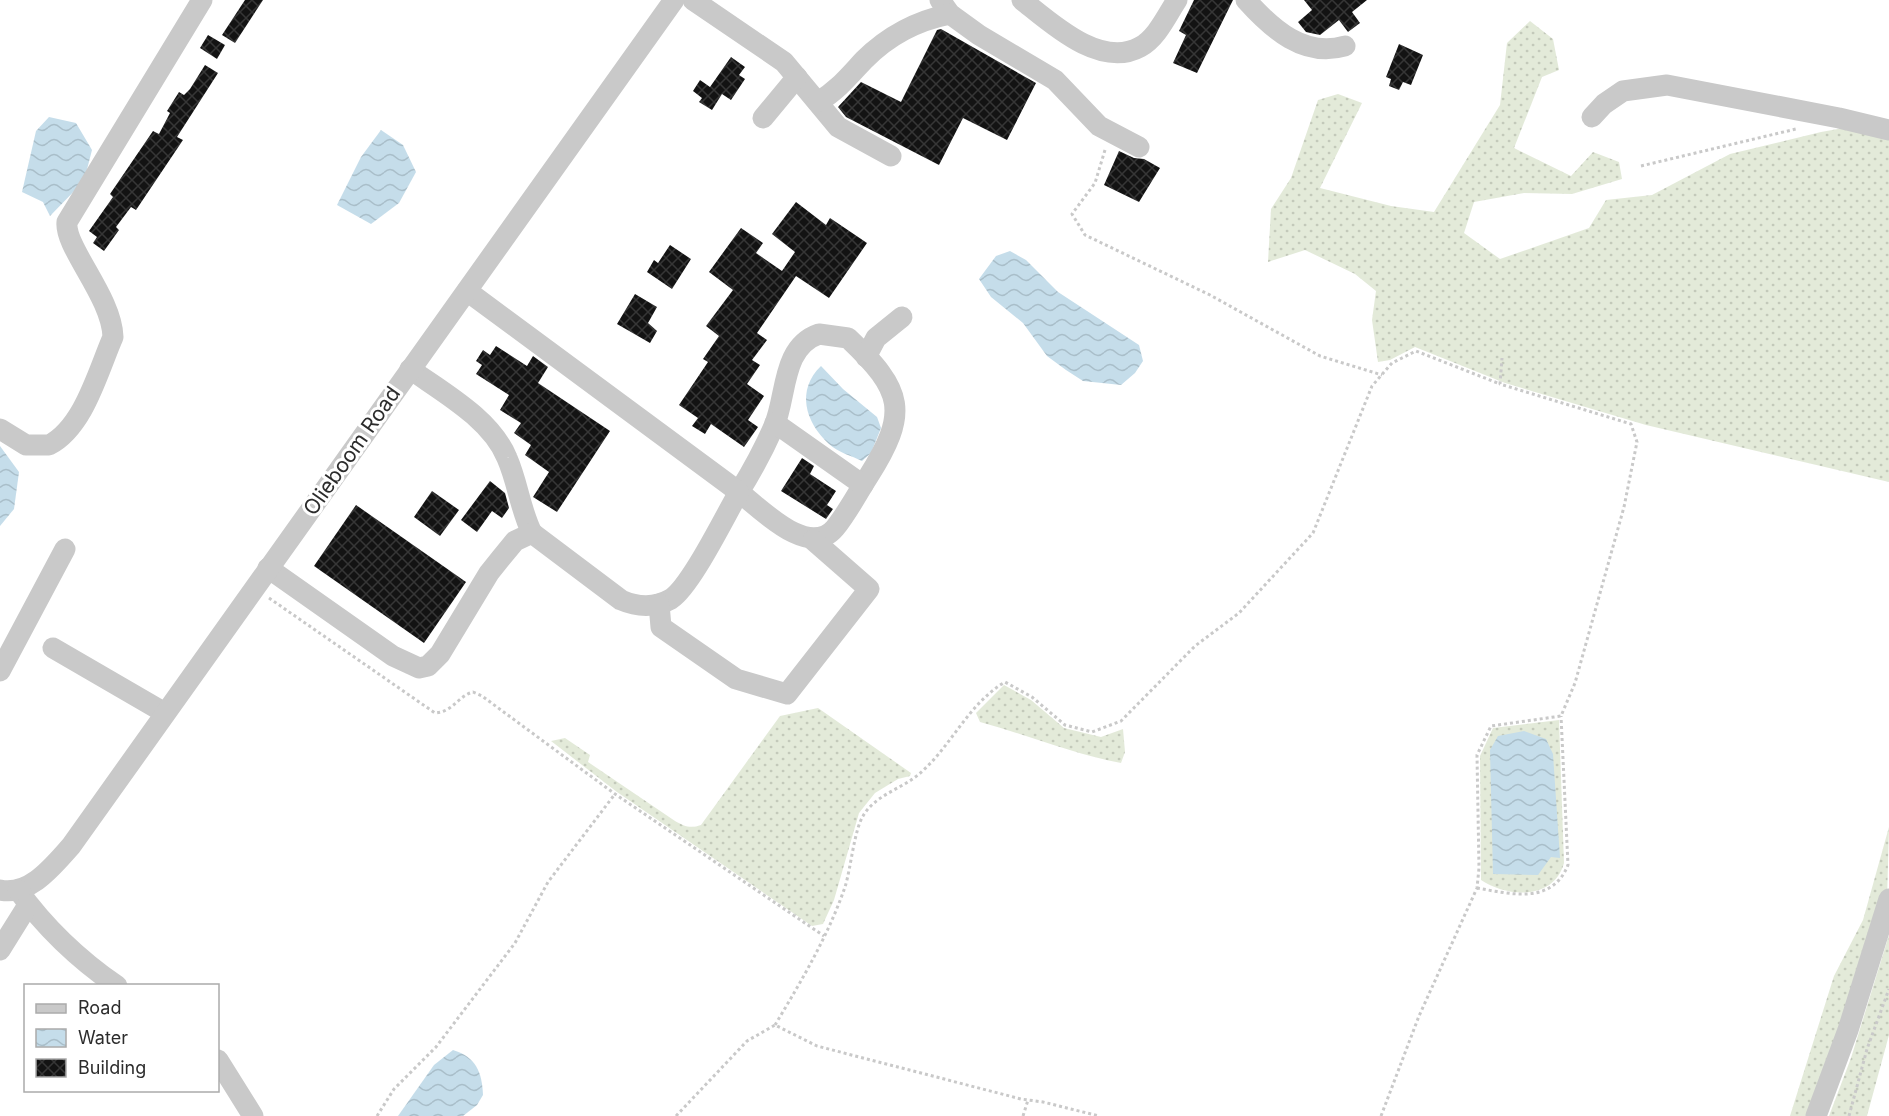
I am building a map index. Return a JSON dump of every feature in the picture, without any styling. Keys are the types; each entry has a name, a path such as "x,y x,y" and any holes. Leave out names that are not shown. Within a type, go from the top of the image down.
{"street":[{"path":"0,429 26,445 48,445 72,423 82,406 113,337 113,328 106,304 69,236 67,222 201,0"},
{"name":"Olieboom Road","path":"15,895 53,866 71,846 674,0"},
{"path":"693,0 776,55 838,127 891,156"},
{"path":"1022,0 1056,27 1086,44 1111,52 1128,51 1141,47 1154,35 1177,0"},
{"path":"1246,0 1268,24 1307,46 1324,50 1346,46"},
{"path":"818,102 841,86 866,58 892,37 945,7 979,35 1055,80 1099,126 1139,147"},
{"path":"763,118 797,77"},
{"path":"1592,117 1604,104 1623,91 1667,86 1839,117 1889,130"},
{"path":"467,291 779,523 799,536 813,540 869,589 787,694 736,679 661,627 659,604"},
{"path":"866,357 876,338 902,317"},
{"path":"410,369 459,404 494,436 507,458 524,518 532,533 621,600 633,605 659,604 672,598 687,580 739,492 775,423 789,367 813,336 825,334 848,338 891,388 896,407 895,421 884,453 830,535 813,540"},
{"path":"775,423 863,485"},
{"path":"268,568 393,656 419,668 435,661 450,641 495,565 515,541 532,533"},
{"path":"0,671 65,549"},
{"path":"53,648 165,713"},
{"path":"0,950 15,895 61,941 115,984"},
{"path":"1816,1116 1848,1030 1889,899"},
{"path":"219,1061 253,1116"}],"path":[{"path":"1099,126 1106,148 1095,183 1072,214 1085,235 1210,295 1320,356 1382,375"},
{"path":"1641,166 1797,128"},
{"path":"678,1116 681,1110 747,1041 775,1025 816,956 825,936 845,886 863,816 887,793 922,770 998,686 1005,682 1032,697 1065,725 1092,732 1121,721 1195,646 1239,613 1313,533 1372,386 1392,363 1416,351 1500,384 1631,424 1637,442 1624,507 1581,661 1562,716 1568,865 1563,876 1540,893 1525,896 1477,888"},
{"path":"1500,384 1502,358"},
{"path":"254,587 435,713 449,710 467,693 473,692 482,696 615,794 825,936"},
{"path":"1381,1116 1423,1006 1477,888 1479,867 1478,755 1491,726 1562,716"},
{"path":"377,1116 394,1089 436,1047 515,943 548,882 615,794"},
{"path":"1849,1116 1864,1058 1889,989"},
{"path":"775,1025 817,1046 1099,1116"},
{"path":"1023,1116 1028,1100"}],"green space":[{"path":"1530,21 1553,39 1559,70 1542,77 1514,148 1571,176 1593,152 1619,162 1622,179 1572,194 1524,193 1474,202 1464,233 1500,259 1589,228 1606,200 1652,195 1730,154 1855,126 1889,136 1889,482 1646,425 1505,383 1415,347 1390,360 1378,362 1372,320 1376,291 1355,274 1305,250 1268,262 1271,209 1291,178 1318,100 1338,94 1362,103 1320,188 1391,206 1434,212 1500,105 1507,43"},
{"path":"1004,685 1031,700 1064,728 1101,737 1123,729 1125,752 1121,763 1085,755 980,722 976,713"},
{"path":"818,708 911,773 910,776 898,779 875,793 859,813 834,900 823,924 812,926 617,792 551,741 565,738 590,755 588,762 675,821 684,826 694,827 701,825 780,716"},
{"path":"1559,720 1564,863 1559,875 1551,884 1540,889 1516,892 1492,886 1481,880 1480,756 1493,728"},
{"path":"1889,827 1887,901 1809,1116 1790,1116 1834,976 1863,920"},
{"path":"1889,935 1889,1035 1867,1116 1829,1116 1851,1058"}],"water":[{"path":"49,117 76,123 92,150 84,181 50,216 43,202 22,192 36,131"},
{"path":"381,130 403,145 416,172 399,203 371,224 337,205 361,157"},
{"path":"1010,251 1026,260 1058,292 1139,345 1143,361 1135,373 1121,385 1083,381 1047,356 1023,323 991,297 979,279 996,256"},
{"path":"821,366 843,389 877,417 881,428 871,453 862,461 832,447 814,426 809,416 806,395 808,385"},
{"path":"0,446 19,472 14,509 0,526"},
{"path":"1524,731 1546,739 1553,754 1560,858 1551,857 1538,875 1493,874 1490,750 1498,736"},
{"path":"453,1050 472,1061 479,1072 483,1095 477,1105 463,1116 398,1116 434,1065"}],"building":[{"path":"245,0 263,0 235,43 222,35"},
{"path":"1194,0 1233,0 1197,73 1173,63 1186,35 1179,31"},
{"path":"1304,0 1367,0 1352,12 1360,23 1348,32 1339,20 1320,35 1306,32 1298,22 1312,10"},
{"path":"941,29 1036,83 1007,140 963,118 939,165 846,117 838,107 861,82 901,102 937,30"},
{"path":"208,35 225,45 217,59 200,48"},
{"path":"1399,44 1423,55 1411,85 1403,82 1399,90 1389,86 1391,79 1386,77"},
{"path":"731,57 745,67 739,75 745,79 731,100 722,94 712,110 699,102 702,98 693,91 700,80 710,87"},
{"path":"205,65 218,73 177,137 183,140 136,210 131,207 116,227 119,230 104,251 93,243 97,237 89,231 113,197 110,194 153,131 159,134 170,113 167,111 179,92 184,95 190,89"},
{"path":"1119,151 1134,158 1144,159 1160,168 1139,202 1104,185"},
{"path":"796,202 826,225 830,218 867,243 829,298 796,276 757,333 767,340 752,360 760,365 747,384 764,396 748,420 758,427 744,447 711,424 705,434 692,426 698,418 679,405 708,362 703,359 719,336 706,326 733,290 709,272 741,228 763,243 756,253 782,271 795,252 772,234"},
{"path":"670,245 691,259 672,289 647,272 654,260 658,263"},
{"path":"635,294 657,307 648,323 657,331 650,343 617,324"},
{"path":"496,346 527,366 533,356 548,367 538,383 610,431 557,512 533,497 549,472 525,455 531,445 514,433 521,423 500,410 509,395 476,374 482,365 476,361 483,350 490,355"},
{"path":"802,458 814,466 810,474 836,491 827,505 833,509 826,519 781,491"},
{"path":"490,481 505,493 509,508 502,518 492,511 477,532 461,520"},
{"path":"432,491 459,510 440,536 414,517"},
{"path":"356,505 466,582 424,643 314,566"}]}
